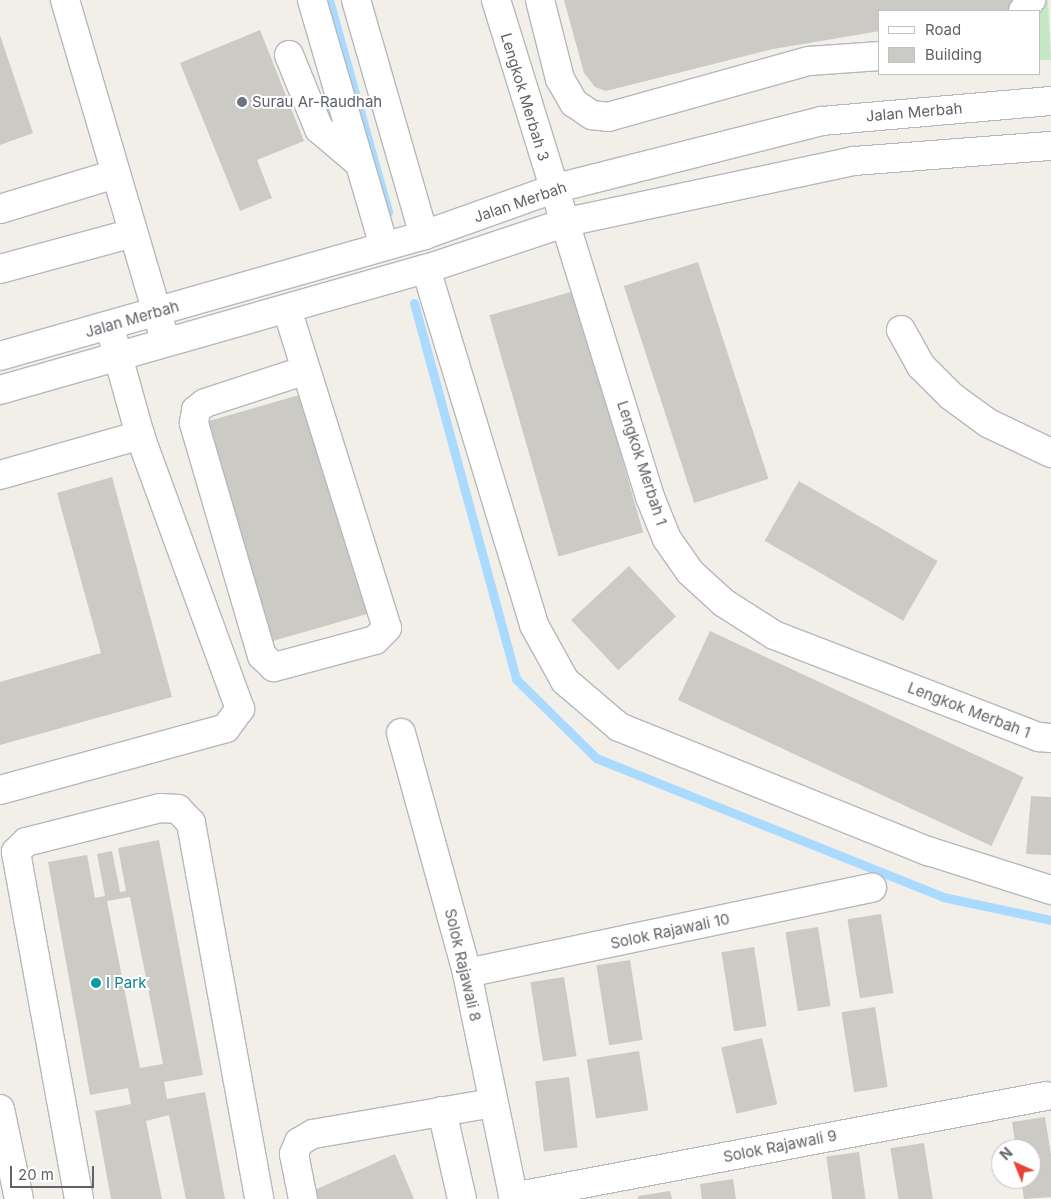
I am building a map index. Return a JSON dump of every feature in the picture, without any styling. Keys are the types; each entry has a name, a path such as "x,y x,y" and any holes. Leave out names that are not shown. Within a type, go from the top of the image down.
{"street":[{"path":"65,0 166,343"},
{"path":"312,0 384,246"},
{"path":"356,0 424,235"},
{"name":"Lengkok Merbah 3","path":"496,0 553,189 567,222"},
{"path":"540,0 560,80 574,102 592,115 608,117 809,61 878,56"},
{"path":"289,55 319,129 359,163"},
{"name":"Jalan Merbah","path":"0,356 424,235 553,189 822,121 1051,101"},
{"path":"0,390 426,269 567,222 854,161 1051,146"},
{"path":"0,209 115,174"},
{"name":"Lengkok Merbah 1","path":"567,222 650,497 667,539 690,572 724,603 774,634 1039,736 1051,738"},
{"path":"0,269 133,233"},
{"path":"426,269 534,625 565,681 619,727 928,851 1051,890"},
{"path":"287,309 306,370 386,628 382,636 375,640 274,667 262,656 194,423 196,410 205,403 306,370"},
{"path":"0,790 226,728 235,721 240,709 140,435 109,326"},
{"path":"901,330 921,366 951,396 988,423 1051,453"},
{"path":"0,475 140,435"},
{"name":"Solok Rajawali 8","path":"401,733 467,973 492,1103 514,1198"},
{"path":"79,1199 16,852 26,842 160,808 178,809 191,823 259,1199"},
{"name":"Solok Rajawali 10","path":"467,973 872,888"},
{"name":"Solok Rajawali 9","path":"514,1198 1046,1096"},
{"path":"303,1199 294,1154 299,1142 313,1134 492,1103"},
{"path":"0,1109 19,1199"},
{"path":"442,1111 462,1199"}],"green space":[{"path":"1048,0 1051,60 1041,60 1041,11"}],"building":[{"path":"564,0 1014,0 1008,10 878,10 878,31 773,49 606,91 595,87 584,73"},
{"name":"Surau Ar-Raudhah","path":"260,30 304,141 257,160 272,198 240,211 180,63"},
{"path":"0,35 33,133 0,145"},
{"path":"698,262 768,479 694,503 624,286"},
{"path":"574,291 643,532 559,557 489,315"},
{"path":"310,392 373,612 261,644 198,424"},
{"path":"112,477 172,697 0,745 0,682 101,653 57,493"},
{"path":"799,481 938,561 903,621 764,541"},
{"path":"629,566 676,616 618,670 571,620"},
{"path":"710,631 1024,777 991,846 678,700"},
{"path":"1031,796 1051,797 1051,855 1026,854"},
{"name":"I Park","path":"159,840 203,1075 164,1082 167,1099 205,1092 225,1199 186,1199 169,1115 146,1121 162,1199 111,1199 95,1111 131,1104 128,1088 90,1095 48,862 87,855 95,898 105,896 97,854 112,851 120,892 126,891 118,848","holes":["130,897 163,1064 140,1068 107,901"]},
{"path":"881,914 894,993 860,998 847,919"},
{"path":"818,927 831,1006 798,1011 785,932"},
{"path":"754,947 767,1026 734,1031 721,952"},
{"path":"630,960 643,1040 609,1045 596,965"},
{"path":"564,977 577,1056 543,1061 530,982"},
{"path":"875,1007 888,1087 854,1092 841,1012"},
{"path":"762,1038 777,1104 736,1114 721,1047"},
{"path":"639,1051 648,1110 596,1119 587,1059"},
{"path":"569,1077 578,1147 544,1152 535,1081"},
{"path":"1045,1117 1051,1155 1051,1197 1024,1199 1022,1189 1041,1189 1041,1139 1015,1139 1012,1122"},
{"path":"924,1143 933,1199 898,1199 890,1148"},
{"path":"859,1152 866,1199 832,1199 826,1157"},
{"path":"395,1154 414,1199 311,1199 308,1193"},
{"path":"733,1179 736,1199 702,1199 700,1184"},
{"path":"670,1191 672,1199 638,1199 638,1196"}],"waterway":[{"path":"329,0 388,212"},
{"path":"414,303 516,679 596,758 943,897 1051,920"}],"place":[{"name":"Surau Ar-Raudhah","path":"242,102"},
{"name":"I Park","path":"96,983"}]}
